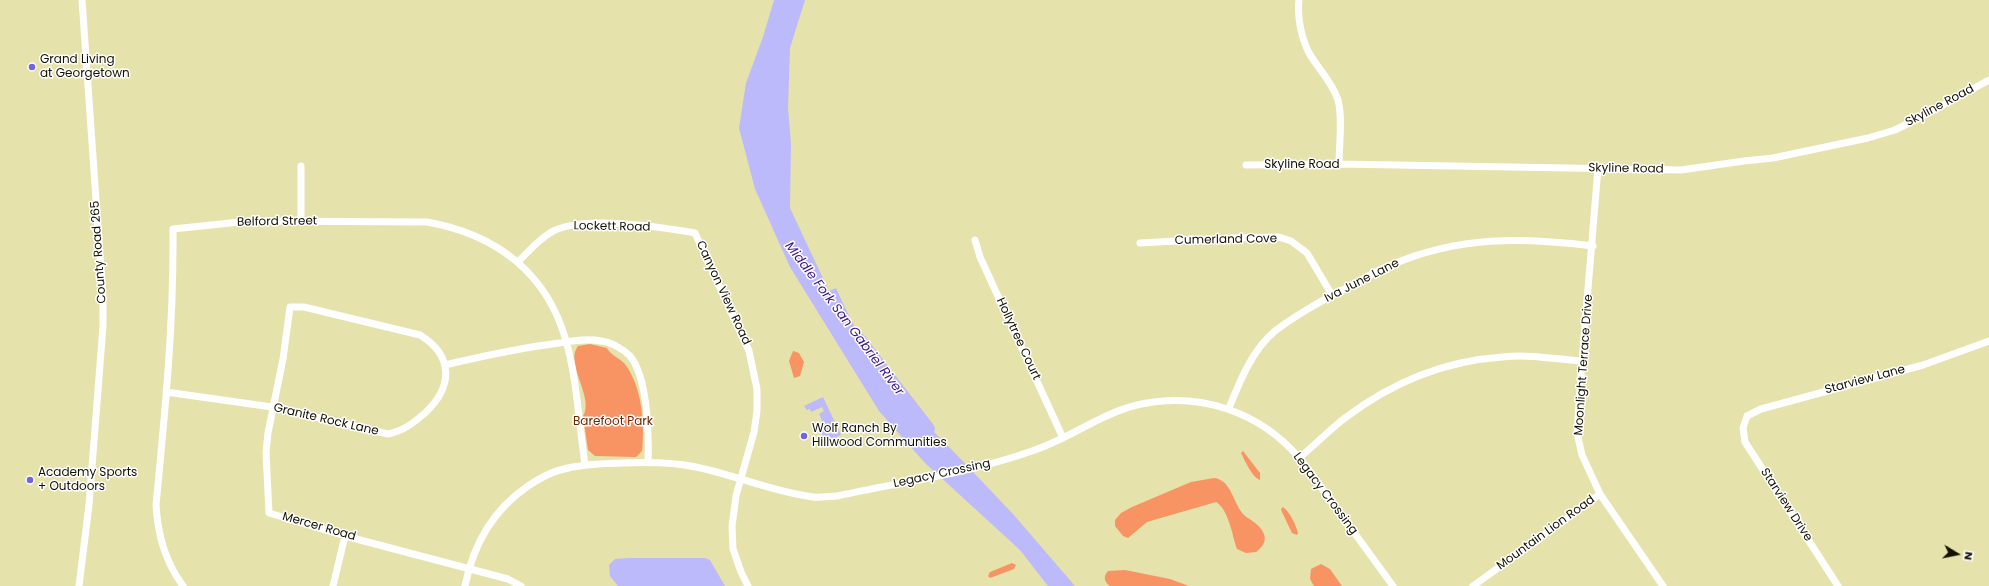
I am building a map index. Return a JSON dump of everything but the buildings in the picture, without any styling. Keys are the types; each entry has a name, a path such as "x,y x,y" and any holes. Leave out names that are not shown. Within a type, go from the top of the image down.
{"street":[{"name":"County Road 265","path":"79,586 89,505 103,326 103,299 82,0"},
{"path":"1299,0 1298,8 1301,32 1308,51 1332,86 1338,100 1340,113 1339,164"},
{"name":"Skyline Road","path":"1246,165 1339,164 1681,170 1744,160 1773,158 1840,145 1895,130 1937,110 1989,80"},
{"path":"301,166 301,221"},
{"name":"Moonlight Terrace Drive","path":"1598,168 1577,433 1582,454 1600,494 1659,585"},
{"name":"Belford Street","path":"183,586 173,572 163,551 157,526 156,506 174,290 173,229 249,221 427,222 448,226 471,233 518,262 536,281 562,326 566,342 585,464"},
{"name":"Lockett Road","path":"518,262 550,233 562,227 578,224 661,228 695,233"},
{"name":"Canyon View Road","path":"695,233 749,350 757,389 758,411 754,432 733,512 734,549 741,572 748,586"},
{"name":"Cumerland Cove","path":"1140,243 1279,237 1291,241 1307,253 1332,295"},
{"name":"Hollytree Court","path":"975,240 980,257 1063,438"},
{"name":"Iva June Lane","path":"1229,408 1242,377 1264,343 1275,331 1332,295 1390,265 1440,248 1514,240 1548,241 1593,246"},
{"name":"Mercer Road","path":"445,365 435,346 420,335 304,307 290,307 283,359 272,407 266,452 269,513 345,536 508,579 522,586"},
{"path":"445,365 520,348 585,340 601,341 617,347 629,356 637,368 641,380 648,424 648,462"},
{"name":"Starview Lane","path":"1745,421 1747,416 1760,409 1923,365 1989,341"},
{"path":"1299,458 1345,418 1378,396 1411,378 1441,368 1503,357 1535,357 1582,361"},
{"name":"Granite Rock Lane","path":"166,392 272,407 381,434 402,431 433,405 441,394 446,382 445,365"},
{"name":"Legacy Crossing","path":"465,586 468,568 482,536 494,516 514,496 537,480 558,470 585,464 648,462 695,467 741,480 814,497 837,496 989,465 1035,450 1063,438 1113,412 1138,405 1168,400 1193,401 1229,408 1257,423 1276,437 1299,458 1394,586"},
{"name":"Starview Drive","path":"1745,421 1743,436 1746,442 1838,586"},
{"name":"Mountain Lion Road","path":"1473,586 1600,494"},
{"path":"333,586 345,536"}],"green space":[{"name":"Barefoot Park","path":"590,344 607,348 610,353 625,364 631,373 639,394 643,429 642,451 636,457 595,456 588,450 583,416 586,409 585,400 575,362 575,353 578,346"},
{"path":"793,351 799,353 804,362 800,376 794,378 789,361"},
{"path":"1243,451 1260,473 1260,480 1254,476 1249,468 1241,453"},
{"path":"1214,478 1225,483 1232,493 1240,510 1244,515 1258,525 1264,534 1265,540 1262,547 1256,552 1246,553 1237,549 1230,523 1224,511 1216,502 1147,522 1128,538 1123,536 1115,526 1115,520 1121,513 1132,507 1191,482"},
{"path":"1283,507 1288,512 1296,526 1298,533 1297,535 1292,533 1282,512 1281,509"},
{"path":"1012,563 1016,565 1014,569 990,578 988,576 990,572"},
{"path":"1321,564 1330,569 1342,586 1314,586 1310,579 1311,569"},
{"path":"1125,570 1170,579 1189,586 1110,586 1106,583 1105,577 1108,571"}],"water":[{"path":"774,0 805,0 790,48 788,108 791,144 790,208 829,291 836,288 849,316 875,364 905,403 1013,514 1075,586 1048,586 1020,550 925,463 879,411 790,267 755,189 739,128 746,83 763,37"},
{"path":"823,397 841,435 826,442 819,427 824,425 819,414 824,411 822,407 811,412 810,409 807,410 804,406"},
{"path":"705,558 710,560 725,586 618,586 610,576 609,565 615,559"}],"waterway":[{"name":"Middle Fork San Gabriel River","path":"859,340 928,429"}],"place":[{"name":"Grand Living at Georgetown","path":"32,67"},
{"name":"Wolf Ranch By Hillwood Communities","path":"804,436"},
{"name":"Academy Sports + Outdoors","path":"30,480"}]}
